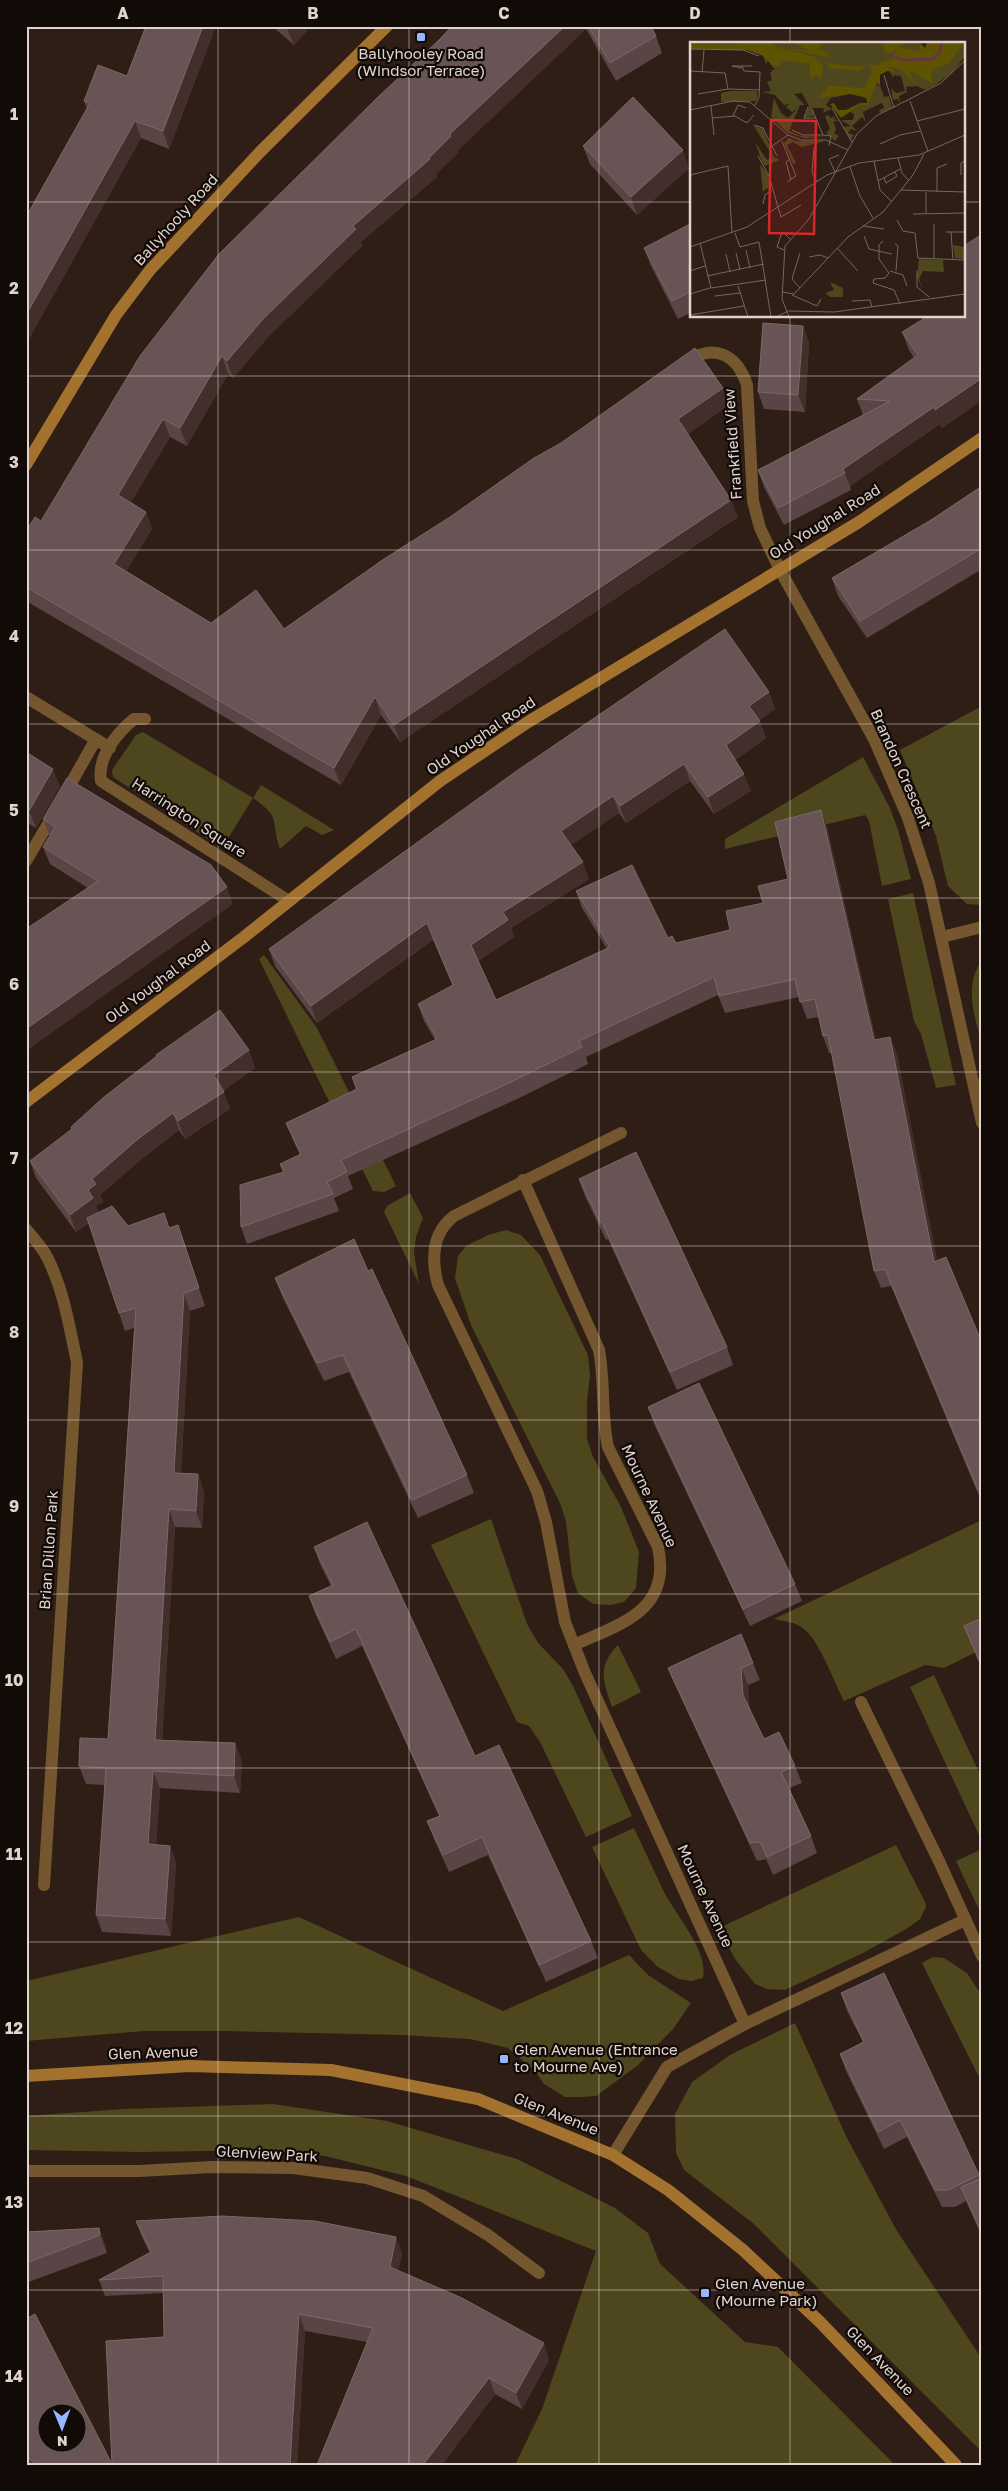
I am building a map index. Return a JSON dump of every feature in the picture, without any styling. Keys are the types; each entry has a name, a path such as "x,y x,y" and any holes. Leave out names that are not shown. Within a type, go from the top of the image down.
{"street":[{"name":"Ballyhooly Road","path":"26,465 116,315 150,270 260,152 387,26"},
{"name":"Frankfield View","path":"673,371 698,354 715,352 736,361 743,371 747,386 752,501 760,528 780,570"},
{"name":"Old Youghal Road","path":"26,1102 289,902 440,781 520,727 859,522 982,438"},
{"name":"Brandon Crescent","path":"780,570 874,739 908,818 929,883 982,1123"},
{"path":"26,697 110,748"},
{"name":"Harrington Square","path":"145,719 134,719 124,728 102,760 101,781 289,902"},
{"path":"26,861 96,739"},
{"path":"942,937 982,927"},
{"name":"Mourne Avenue","path":"621,1133 523,1180 454,1216 444,1224 433,1254 434,1269 438,1285 537,1491 546,1522 565,1622 574,1645 745,2024"},
{"name":"Mourne Avenue","path":"523,1180 599,1350 608,1447 658,1547 661,1563 656,1593 645,1608 630,1619 574,1645"},
{"name":"Brian Dillon Park","path":"26,1229 46,1256 58,1283 73,1336 77,1362 44,1884"},
{"path":"861,1702 982,1956"},
{"path":"613,2155 667,2067 745,2024 965,1920"},
{"name":"Glen Avenue","path":"26,2076 189,2066 331,2070 478,2099 613,2155 668,2190 743,2250 820,2322 956,2465"},
{"name":"Glenview Park","path":"26,2171 139,2171 212,2167 293,2168 367,2178 423,2196 488,2235 539,2273"}],"shaded area":[{"path":"982,706 982,905 967,904 948,886 936,836 900,750"},
{"path":"143,732 253,798 222,848 113,777 112,770 136,735"},
{"path":"863,757 890,808 911,879 882,886 869,821 865,815 725,849 725,839"},
{"path":"261,785 334,830 322,835 306,826 280,849 272,816 253,798"},
{"path":"913,893 956,1085 936,1088 921,1034 914,1021 888,899"},
{"path":"264,955 317,1028 396,1186 384,1192 373,1191 259,959"},
{"path":"982,960 982,1045 972,1002 972,991 976,970"},
{"path":"410,1193 423,1218 416,1237 414,1253 419,1284 384,1212 387,1206"},
{"path":"506,1230 521,1235 540,1255 588,1355 590,1375 587,1402 587,1439 593,1457 621,1507 639,1552 636,1588 624,1602 610,1605 593,1604 578,1593 572,1576 566,1521 560,1503 471,1325 455,1278 458,1256 466,1246 488,1235"},
{"path":"491,1519 527,1624 538,1643 563,1669 573,1686 632,1816 586,1837 540,1742 529,1726 517,1722 431,1545"},
{"path":"982,1520 982,1649 944,1668 925,1665 844,1701 821,1652 810,1635 797,1625 774,1619"},
{"path":"618,1645 641,1692 612,1707 604,1681 604,1667 611,1653"},
{"path":"934,1675 982,1779 982,1834 979,1835 910,1687"},
{"path":"634,1828 664,1892 696,1945 704,1968 703,1978 691,1981 679,1979 658,1967 641,1950 592,1847"},
{"path":"896,1845 925,1902 926,1907 920,1919 908,1928 863,1953 785,1990 767,1989 755,1984 735,1959 719,1928"},
{"path":"982,1849 982,1916 956,1861"},
{"path":"299,1917 503,2011 629,1955 648,1975 691,2003 673,2029 637,2066 596,2096 581,2097 565,2097 544,2084 535,2071 508,2048 470,2039 402,2035 144,2031 26,2041 26,1981"},
{"path":"933,1957 944,1958 967,1973 982,1996 982,2083 922,1963"},
{"path":"795,2023 847,2138 897,2231 982,2359 982,2452 754,2224 684,2170 676,2153 675,2114 692,2082 730,2055"},
{"path":"273,2104 387,2121 517,2159 615,2208 648,2233 660,2264 745,2342 778,2347 895,2465 515,2465 542,2409 596,2251 406,2176 325,2156 264,2150 139,2152 26,2150 26,2116 125,2109"}],"building":[{"path":"146,26 203,26 163,131 135,121 26,315 26,217 90,103 84,101 98,65 127,76"},
{"path":"452,26 565,26 450,134 451,136 430,159 353,226 356,229 263,319 227,361 222,356 180,428 163,419 118,495 146,512 114,564 211,623 256,590 284,629 534,458 561,443 695,348 723,388 678,419 731,500 394,725 375,697 334,768 26,587 26,531 35,517 41,521 140,356 219,254"},
{"path":"588,26 651,26 656,36 610,63"},
{"path":"633,97 683,150 631,197 583,146"},
{"path":"690,224 690,292 672,301 644,248"},
{"path":"982,234 982,378 935,410 934,407 843,469 845,473 778,508 758,470 890,401 857,399 918,355 902,332 925,318 966,318 966,245"},
{"path":"763,323 803,326 798,395 758,392"},
{"path":"982,486 982,548 860,621 832,578 931,520"},
{"path":"725,629 769,692 749,706 760,721 726,745 744,774 708,797 684,764 620,806 613,796 561,831 583,862 503,912 508,920 471,945 496,1000 610,947 576,891 632,865 668,938 672,936 676,943 730,930 726,911 763,903 758,886 788,879 775,822 821,810 874,1040 890,1037 934,1262 946,1257 982,1343 982,1488 978,1490 885,1269 874,1271 828,1035 823,1036 815,999 800,1002 795,979 719,996 714,977 579,1041 582,1047 511,1082 341,1160 347,1172 327,1182 333,1194 241,1227 240,1185 284,1172 280,1164 301,1154 286,1123 357,1089 352,1077 437,1039 418,1004 453,985 427,923 311,1006 269,949 518,770"},
{"path":"26,752 53,769 29,811 26,809"},
{"path":"67,778 211,865 227,887 26,1029 26,929 98,881 43,847 55,827 43,819"},
{"path":"220,1010 249,1050 214,1075 224,1092 178,1121 173,1113 138,1139 92,1179 96,1184 88,1190 93,1198 70,1215 30,1161 72,1129 71,1127 104,1097 156,1055"},
{"path":"636,1152 727,1347 670,1372 602,1222 600,1222 579,1179"},
{"path":"112,1206 128,1226 164,1213 169,1228 178,1225 199,1288 184,1293 174,1473 198,1474 196,1511 169,1509 155,1740 235,1743 234,1776 153,1771 148,1844 170,1846 165,1919 96,1915 106,1768 79,1766 80,1738 108,1739 136,1308 119,1313 87,1218"},
{"path":"354,1239 368,1271 372,1269 467,1475 412,1500 343,1355 317,1363 275,1278"},
{"path":"699,1383 795,1584 743,1609 648,1407"},
{"path":"367,1522 475,1756 499,1745 591,1941 539,1965 482,1837 443,1855 427,1821 440,1816 356,1629 330,1642 309,1596 333,1585 314,1547"},
{"path":"982,1618 982,1667 964,1626"},
{"path":"741,1634 753,1663 741,1668 743,1695 764,1739 779,1732 795,1766 781,1772 811,1836 767,1857 760,1842 750,1843 668,1668"},
{"path":"884,1973 979,2175 948,2190 935,2190 900,2120 878,2132 840,2054 864,2042 841,1993"},
{"path":"982,2178 982,2234 961,2187"},
{"path":"222,2216 315,2221 396,2237 390,2267 462,2298 544,2343 516,2393 489,2378 423,2465 317,2465 373,2328 299,2314 290,2465 38,2465 26,2456 26,2319 35,2314 81,2404 38,2404 38,2454 88,2454 88,2417 112,2464 106,2341 164,2337 163,2276 99,2280 151,2252 136,2221"},
{"path":"99,2228 100,2235 26,2263 26,2232"}],"place":[{"name":"Ballyhooley Road (Windsor Terrace)","path":"421,37"},
{"name":"Glen Avenue (Entrance to Mourne Ave)","path":"504,2059"},
{"name":"Glen Avenue (Mourne Park)","path":"705,2293"}]}
